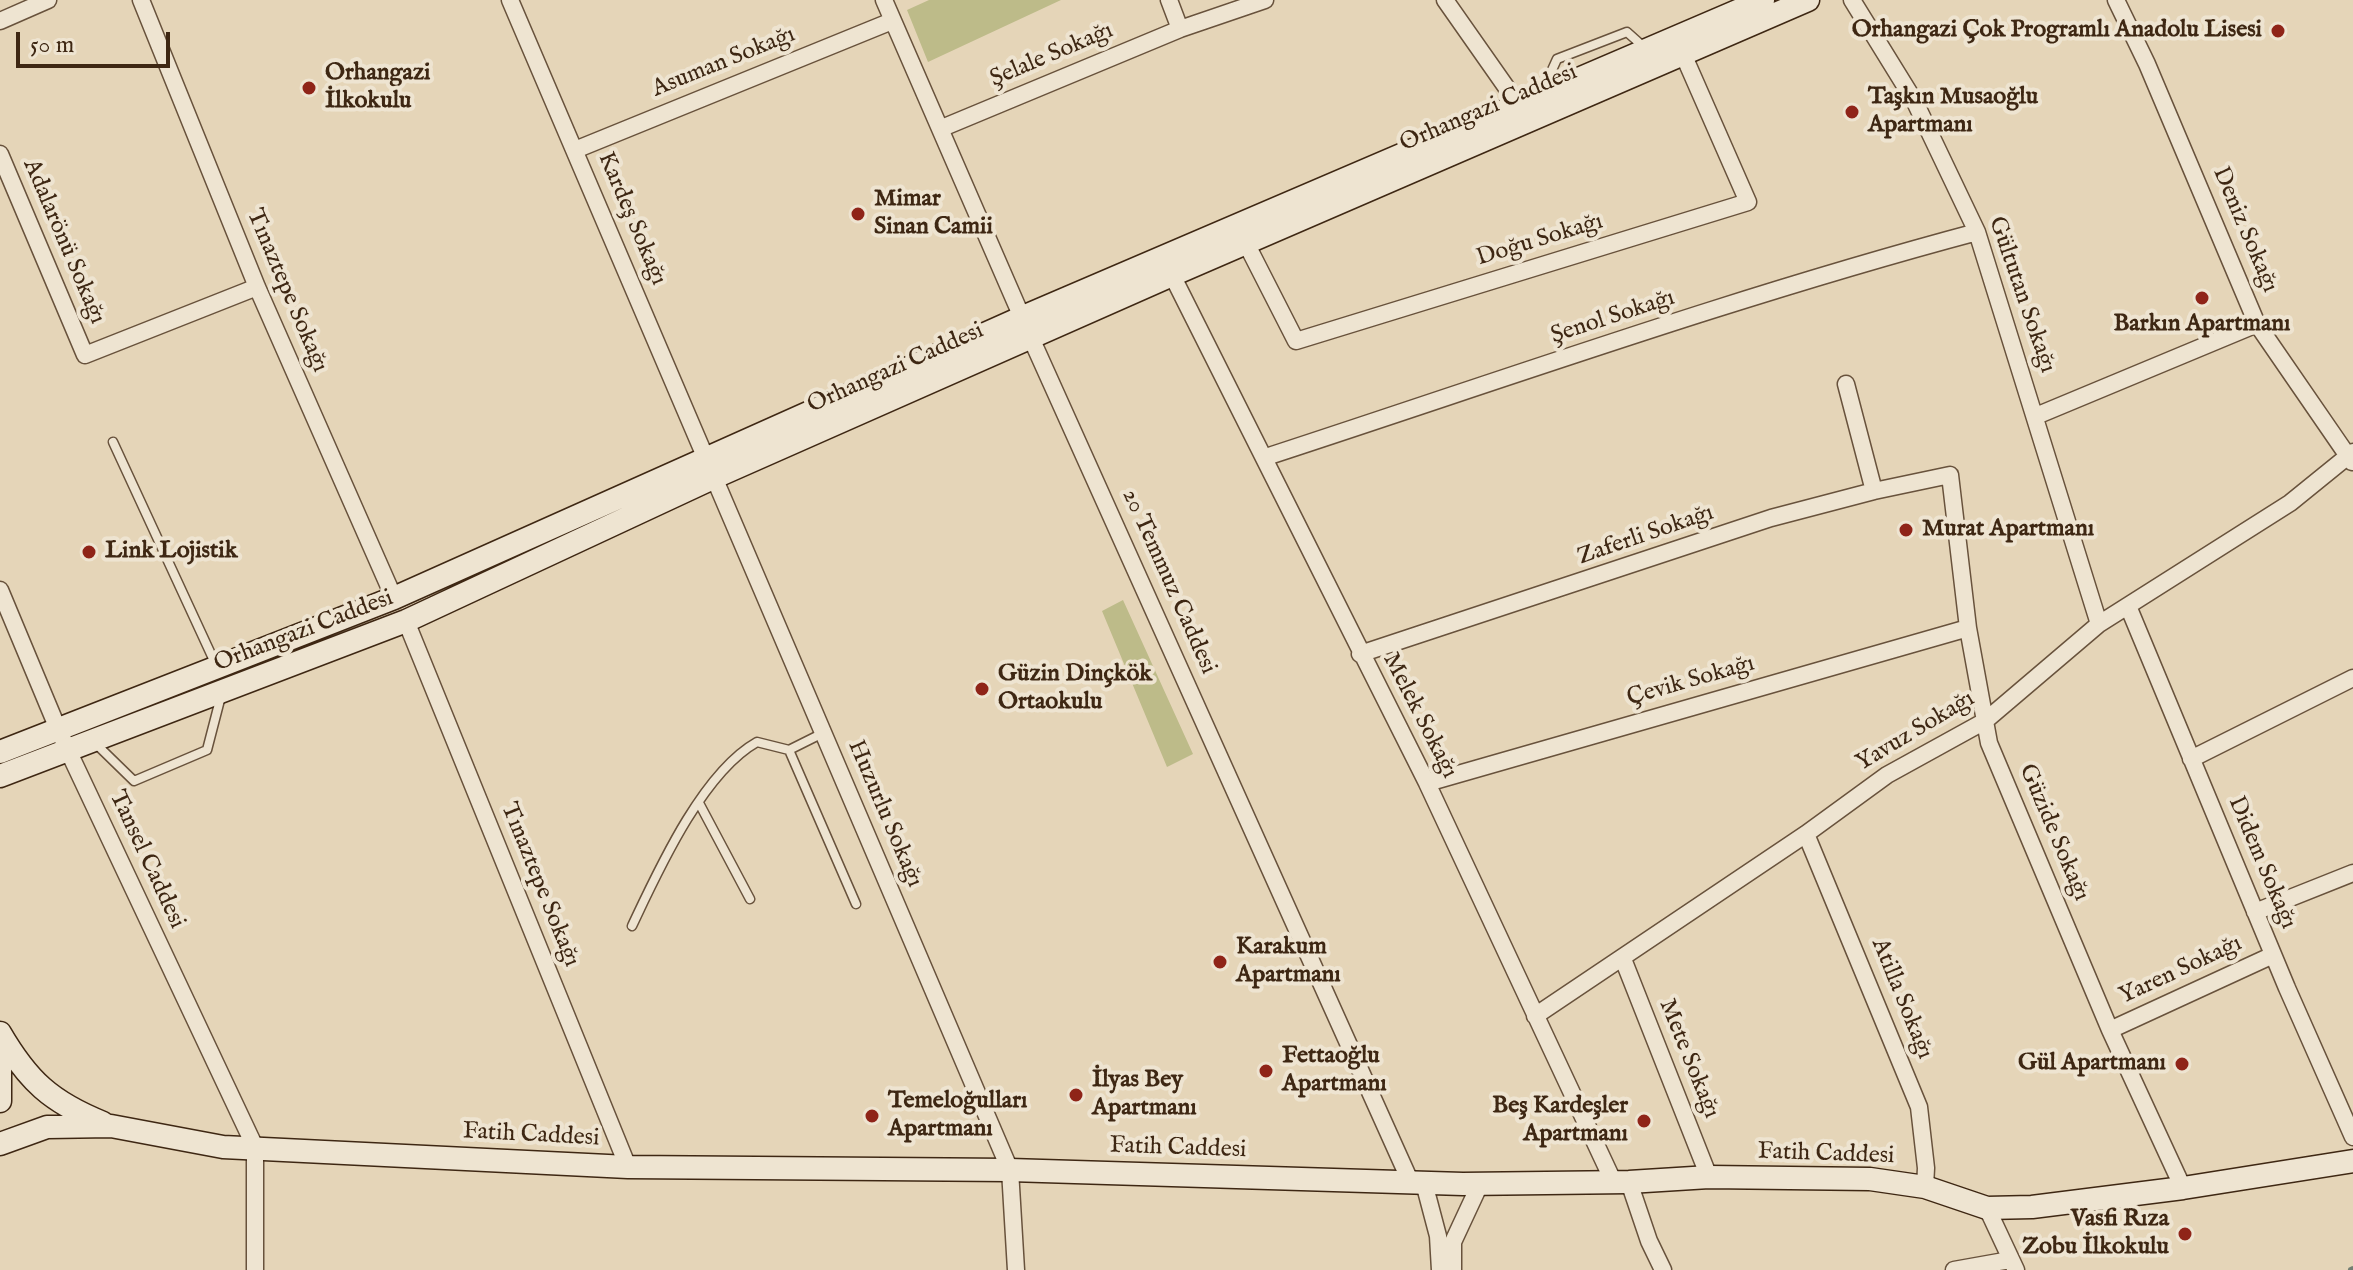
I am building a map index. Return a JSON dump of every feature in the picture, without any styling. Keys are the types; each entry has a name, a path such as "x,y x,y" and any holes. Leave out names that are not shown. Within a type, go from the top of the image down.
{"main road":[{"name":"Orhangazi Caddesi","path":"0,776 406,621 711,467 1023,317 1763,0"},
{"name":"Orhangazi Caddesi","path":"0,752 218,669 1031,338 1808,0"},
{"path":"394,598 406,621"},
{"path":"0,1033 21,1068 51,1097 111,1126"},
{"path":"0,1059 0,1101"},
{"name":"Fatih Caddesi","path":"0,1144 47,1127 111,1126 223,1147 628,1167 1010,1170 1480,1184 1622,1183 1709,1177 1870,1179 1925,1187 1987,1208 2032,1207 2183,1188 2353,1161"}],"street":[{"path":"0,21 48,0"},
{"name":"Tınaztepe Sokağı","path":"141,0 257,287 394,598"},
{"name":"Kardeş Sokağı","path":"510,0 711,467"},
{"name":"20 Temmuz Caddesi","path":"884,0 1031,338 1418,1183 1438,1236 1440,1270"},
{"path":"1169,0 1180,29"},
{"name":"Şelale Sokağı","path":"942,128 1180,29 1265,0"},
{"path":"1445,0 1518,104"},
{"name":"Gültutan Sokağı","path":"1852,0 1915,102 1977,232 2099,624"},
{"name":"Deniz Sokağı","path":"2116,0 2147,64 2257,324 2351,457"},
{"name":"Asuman Sokağı","path":"575,150 892,21"},
{"name":"Doğu Sokağı","path":"1246,243 1296,341 1748,202 1683,54"},
{"name":"Adalarönü Sokağı","path":"0,154 85,355 257,287"},
{"name":"Şenol Sokağı","path":"1266,457 1724,307 1880,258 1977,232"},
{"name":"Melek Sokağı","path":"1172,275 1427,783 1535,1016 1622,1183 1663,1270"},
{"path":"2036,416 2257,324"},
{"path":"1846,384 1874,491"},
{"name":"Yavuz Sokağı","path":"1535,1016 1806,834 1887,775 1985,721 2099,624 2290,503 2351,457"},
{"name":"Huzurlu Sokağı","path":"711,467 1010,1170 1016,1270"},
{"name":"Zaferli Sokağı","path":"1360,654 1771,518 1950,475"},
{"name":"Güzide Sokağı","path":"1950,475 1968,628 1989,743 2110,1030 2183,1188"},
{"name":"Tansel Caddesi","path":"0,590 58,729 255,1147"},
{"name":"Didem Sokağı","path":"2128,606 2273,955 2353,1137"},
{"name":"Tınaztepe Sokağı","path":"406,621 628,1167"},
{"name":"Çevik Sokağı","path":"1427,783 1968,628"},
{"path":"2191,759 2353,678"},
{"name":"Atilla Sokağı","path":"1806,834 1919,1107 1926,1168 1925,1187"},
{"path":"2255,912 2353,873"},
{"name":"Yaren Sokağı","path":"2110,1030 2273,955"},
{"name":"Mete Sokağı","path":"1623,959 1709,1177"},
{"path":"255,1147 255,1270"},
{"path":"1453,1270 1453,1242 1480,1184"},
{"path":"1954,1270 2013,1265 1987,1208"}],"lane":[{"path":"113,442 218,669"},
{"path":"93,742 134,781 207,750 223,692"},
{"path":"632,926 664,858 699,803 742,751 757,742 789,750 824,733"},
{"path":"789,750 856,904"},
{"path":"699,803 750,899"}],"shaded area":[{"path":"929,0 1061,0 928,62 907,10"},
{"path":"1123,600 1193,754 1167,767 1102,611"}],"place":[{"name":"Orhangazi Çok Programlı Anadolu Lisesi","path":"2278,31"},
{"name":"Orhangazi İlkokulu","path":"309,88"},
{"name":"Taşkın Musaoğlu Apartmanı","path":"1852,112"},
{"name":"Mimar Sinan Camii","path":"858,214"},
{"name":"Barkın Apartmanı","path":"2202,298"},
{"name":"Murat Apartmanı","path":"1906,530"},
{"name":"Link Lojistik","path":"89,552"},
{"name":"Güzin Dinçkök Ortaokulu","path":"982,689"},
{"name":"Karakum Apartmanı","path":"1220,962"},
{"name":"Gül Apartmanı","path":"2182,1064"},
{"name":"Fettaoğlu Apartmanı","path":"1266,1071"},
{"name":"İlyas Bey Apartmanı","path":"1076,1095"},
{"name":"Temeloğulları Apartmanı","path":"872,1116"},
{"name":"Beş Kardeşler Apartmanı","path":"1644,1121"},
{"name":"Vasfi Rıza Zobu İlkokulu","path":"2185,1234"}]}
